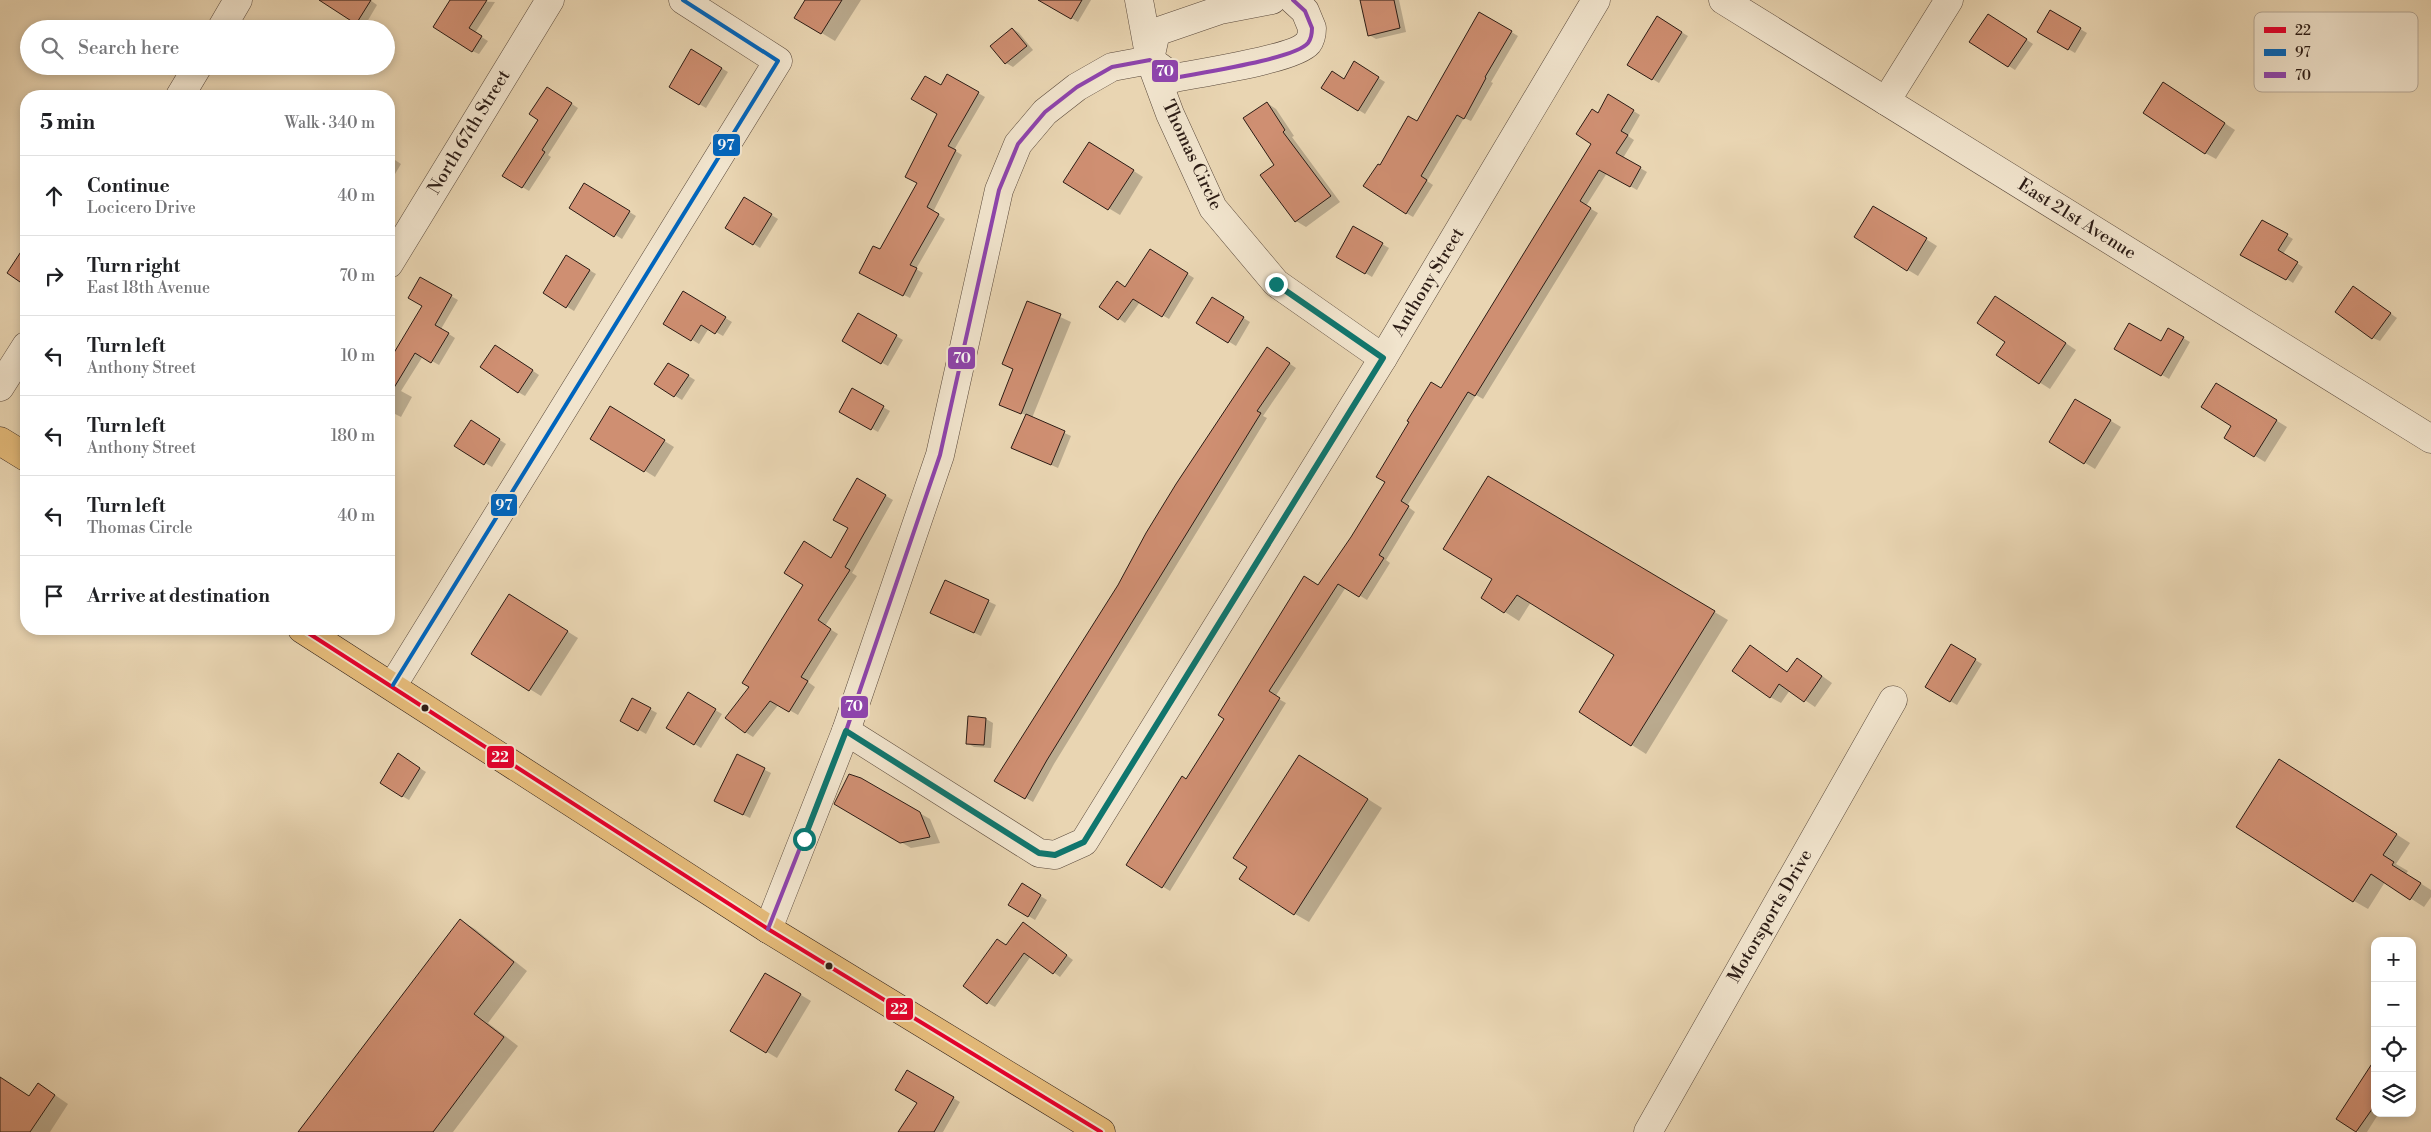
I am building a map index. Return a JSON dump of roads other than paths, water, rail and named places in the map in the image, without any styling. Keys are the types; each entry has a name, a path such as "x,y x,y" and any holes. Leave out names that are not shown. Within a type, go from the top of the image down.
{"main road":[{"path":"0,441 20,453"},
{"path":"312,635 393,685 768,929 1101,1132"}],"street":[{"path":"226,20 238,0"},
{"name":"North 67th Street","path":"395,254 550,0"},
{"path":"393,685 778,61 683,0"},
{"name":"Thomas Circle","path":"1139,0 1150,60 1170,114 1213,208 1276,284 1383,358"},
{"path":"1150,60 1156,32 1220,10 1272,0"},
{"path":"768,929 846,731 940,456 1000,190 1018,144 1045,112 1077,88 1112,67 1150,60 1175,78 1296,52 1308,44 1312,28 1305,10 1293,0"},
{"name":"Anthony Street","path":"846,731 1039,853 1055,855 1084,842 1383,358 1596,0"},
{"name":"East 21st Avenue","path":"1723,0 2431,439"},
{"path":"1886,101 1949,0"},
{"path":"184,90 193,75"},
{"path":"0,387 20,355"},
{"name":"Motorsports Drive","path":"1648,1132 1893,700"}]}
